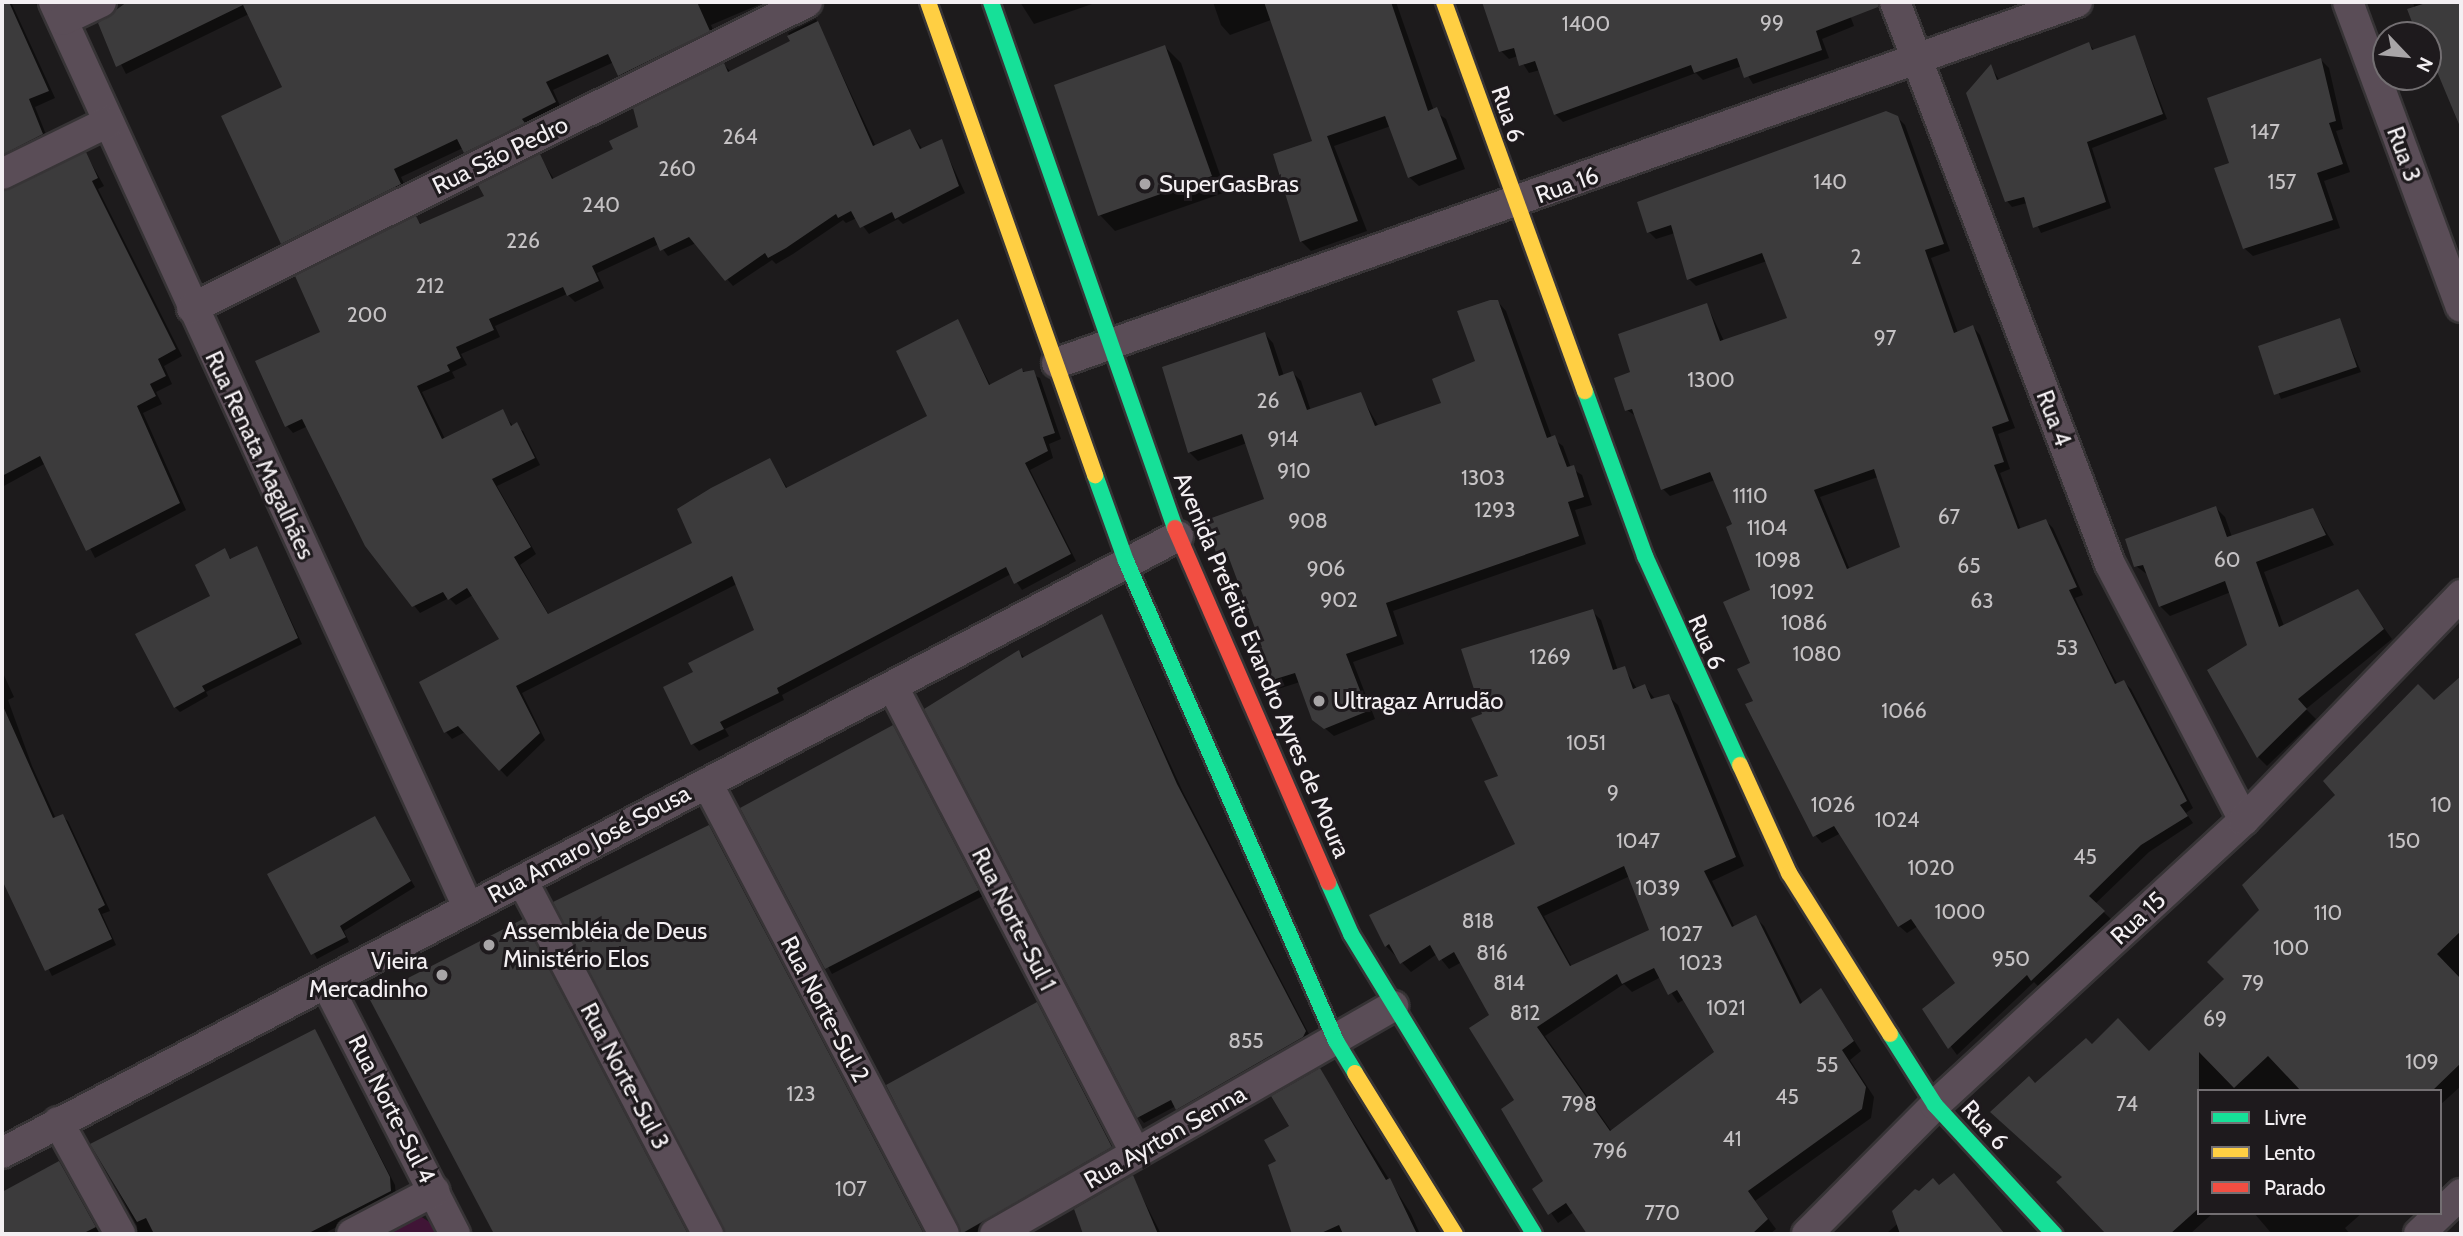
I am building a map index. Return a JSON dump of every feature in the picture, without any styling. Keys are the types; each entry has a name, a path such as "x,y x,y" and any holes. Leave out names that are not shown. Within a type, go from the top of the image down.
{"street":[{"path":"59,11 101,2"},
{"name":"Rua São Pedro","path":"192,308 807,2"},
{"path":"928,2 1126,561 1336,1041 1455,1234"},
{"name":"Avenida Prefeito Evandro Ayres de Moura","path":"991,2 1178,536 1352,934 1392,1006 1534,1234"},
{"name":"Rua 6","path":"1444,2 1515,204 1645,556 1716,719 1789,873 1935,1105 2054,1234"},
{"name":"Rua 4","path":"1895,2 2110,564 2244,820"},
{"name":"Rua 16","path":"1057,363 1515,204 2077,2"},
{"name":"Rua 3","path":"2348,2 2461,307"},
{"name":"Rua Renata Magalhães","path":"59,11 192,308 468,907"},
{"path":"2,174 108,122"},
{"name":"Rua Amaro José Sousa","path":"2,1153 327,985 468,907 523,881 1126,561 1178,536"},
{"name":"Rua 15","path":"1807,1234 1935,1105 2244,820 2461,595"},
{"name":"Rua Norte-Sul 1","path":"893,687 1135,1152"},
{"name":"Rua Norte-Sul 2","path":"707,783 944,1234"},
{"name":"Rua Norte-Sul 3","path":"523,881 709,1234"},
{"name":"Rua Norte-Sul 4","path":"327,985 455,1234"},
{"name":"Rua Ayrton Senna","path":"1011,1231 1135,1152 1336,1041 1392,1006"},
{"path":"58,1122 120,1234"},
{"path":"352,1234 435,1191"},
{"path":"2442,1212 2461,1194"},
{"path":"2419,1234 2439,1215"}],"shaded area":[{"path":"417,1214 434,1225 439,1234 380,1234"}],"building":[{"path":"2,2 9,2 49,91 29,99 43,134 2,155"},
{"path":"127,2 697,2 710,31 618,76 608,54 546,82 556,102 522,119 525,123 464,153 457,139 394,169 401,184 281,244 221,116 282,87 243,5 116,67 98,23"},
{"path":"1264,2 1391,2 1428,111 1437,107 1457,159 1408,178 1385,116 1327,136 1358,221 1300,242 1273,154 1312,141"},
{"path":"1482,2 1878,2 1878,7 1816,31 1822,50 1744,78 1737,58 1694,73 1691,65 1554,115 1535,61 1519,66 1514,48 1499,52"},
{"path":"2429,2 2461,2 2461,129 2442,84 2442,21 2412,21 2407,9"},
{"path":"818,21 873,146 910,129 920,149 942,139 959,186 895,219 892,212 860,228 851,211 838,218 836,214 768,258 765,253 725,281 689,237 660,251 654,237 592,266 599,281 567,296 563,287 489,319 494,330 456,347 461,358 447,365 450,371 417,386 442,439 503,409 511,426 517,422 535,458 492,479 531,547 514,557 548,614 692,543 677,509 711,488 770,458 786,488 927,416 896,351 958,319 989,385 1022,368 1023,372 1034,370 1055,433 1043,437 1048,451 1025,463 1071,554 1014,584 1006,567 777,688 779,693 720,722 724,729 691,745 663,687 693,672 688,663 754,630 732,576 516,686 540,733 499,771 458,726 444,733 419,682 499,639 467,588 448,600 443,592 412,607 365,546 302,419 285,427 255,361 320,332 295,276 416,216 420,224 484,196 478,185 540,154 552,179 613,149 609,141 638,127 633,108 724,63 728,72 790,41 787,36"},
{"path":"2135,35 2163,114 2087,142 2106,202 2033,228 2024,197 2005,202 1966,93 1991,64 1997,80 2089,42 2092,50"},
{"path":"1165,45 1212,176 1098,216 1054,85"},
{"path":"2321,58 2336,121 2329,123 2343,164 2317,173 2333,220 2243,249 2214,168 2229,163 2207,98"},
{"path":"1886,111 1898,116 1944,244 1925,250 1954,333 1973,325 2009,421 1992,427 2004,462 1994,465 2018,529 2046,519 2077,587 2069,590 2115,684 2124,680 2187,801 2180,805 2188,816 2141,845 2089,896 2105,911 2031,981 2027,975 1948,1049 1922,1009 1955,983 1911,919 1898,927 1834,826 1813,837 1745,704 1753,701 1737,669 1750,663 1723,602 1750,590 1726,527 1732,524 1710,472 1661,490 1632,409 1625,411 1614,378 1630,372 1618,334 1707,303 1720,341 1787,318 1762,253 1687,280 1671,225 1647,233 1637,202","holes":["1874,469 1900,547 1847,569 1814,490"]},
{"path":"86,152 98,178 92,181 176,349 158,359 166,376 150,384 156,396 137,406 180,503 86,551 40,456 2,476 2,191"},
{"path":"1498,300 1547,438 1555,435 1567,467 1574,465 1584,497 1568,502 1579,536 1386,603 1397,636 1346,654 1368,711 1324,729 1312,720 1295,673 1269,681 1258,648 1262,647 1226,550 1216,553 1206,520 1264,499 1242,434 1188,453 1162,367 1265,332 1279,376 1293,371 1307,410 1361,392 1375,426 1441,403 1432,379 1475,361 1457,311"},
{"path":"2340,318 2357,367 2274,395 2258,346"},
{"path":"2216,506 2227,537 2313,508 2326,535 2256,562 2279,627 2358,589 2384,629 2298,699 2307,709 2257,758 2207,670 2247,645 2225,581 2159,607 2143,565 2134,567 2125,539"},
{"path":"257,546 298,638 202,686 205,691 174,708 135,634 210,596 195,565 225,548 230,559"},
{"path":"1593,609 1613,670 1625,666 1633,689 1645,684 1651,699 1669,694 1736,857 1704,871 1732,927 1756,915 1800,1004 1821,988 1854,1041 1842,1050 1866,1087 1862,1109 1748,1191 1768,1219 1752,1234 1587,1234 1566,1203 1548,1215 1532,1189 1543,1181 1501,1109 1514,1100 1469,1028 1489,1015 1454,952 1439,961 1430,945 1400,964 1389,944 1385,947 1369,915 1515,844 1484,781 1498,776 1471,718 1482,714 1461,649","holes":["1624,866 1649,930 1570,966 1537,907","1654,968 1668,995 1677,990 1714,1052 1610,1131 1537,1027 1617,974 1622,984"]},
{"path":"1102,614 1177,784 1306,1031 1303,1037 1176,1110 1171,1100 1137,1118 924,709 1019,650 1022,658"},
{"path":"2461,676 2461,931 2437,954 2461,979 2461,1063 2434,1089 2299,1089 2268,1056 2234,1088 2199,1052 2197,1210 2170,1234 2106,1234 2056,1182 2062,1177 1990,1112 2029,1076 2035,1083 2086,1038 2092,1044 2118,1018 2149,1051 2224,979 2207,962 2259,910 2242,885 2335,795 2323,781 2418,684 2434,700"},
{"path":"2,704 53,818 63,814 105,905 98,909 112,939 45,971 2,880"},
{"path":"893,725 979,890 825,969 740,808"},
{"path":"375,816 411,881 340,926 346,937 311,955 267,874"},
{"path":"709,825 924,1234 725,1234 553,902"},
{"path":"523,919 688,1234 494,1234 369,998"},
{"path":"1037,1002 1112,1147 961,1234 886,1085"},
{"path":"315,1029 390,1177 391,1191 307,1234 154,1234 146,1218 137,1222 90,1144"},
{"path":"1320,1068 1386,1180 1390,1178 1417,1234 1343,1234 1339,1225 1319,1234 1292,1234 1268,1165 1276,1161 1264,1140 1289,1126 1271,1096"},
{"path":"59,1161 96,1227 82,1234 2,1234 2,1192"},
{"path":"1954,1173 2005,1234 1900,1234 1892,1211 1915,1189 1919,1191 1933,1178 1939,1185"},
{"path":"1133,1175 1158,1234 1083,1234 1074,1209"}],"traffic: fast":[{"path":"991,2 1175,528"},
{"path":"1585,391 1645,556 1740,765"},
{"path":"1095,475 1126,561 1336,1041 1355,1073"},
{"path":"1328,882 1351,934 1534,1234"},
{"path":"1890,1034 1935,1105 2054,1234"}],"traffic: slow":[{"path":"928,2 1095,475"},
{"path":"1444,2 1585,391"},
{"path":"1740,765 1789,873 1890,1034"},
{"path":"1355,1073 1455,1234"}],"traffic: jam":[{"path":"1175,528 1328,882"}],"place":[{"name":"SuperGasBras","path":"1145,184"},
{"name":"Ultragaz Arrudão","path":"1319,701"},
{"name":"Assembléia de Deus Ministério Elos","path":"489,945"},
{"name":"Vieira Mercadinho","path":"442,975"}]}
